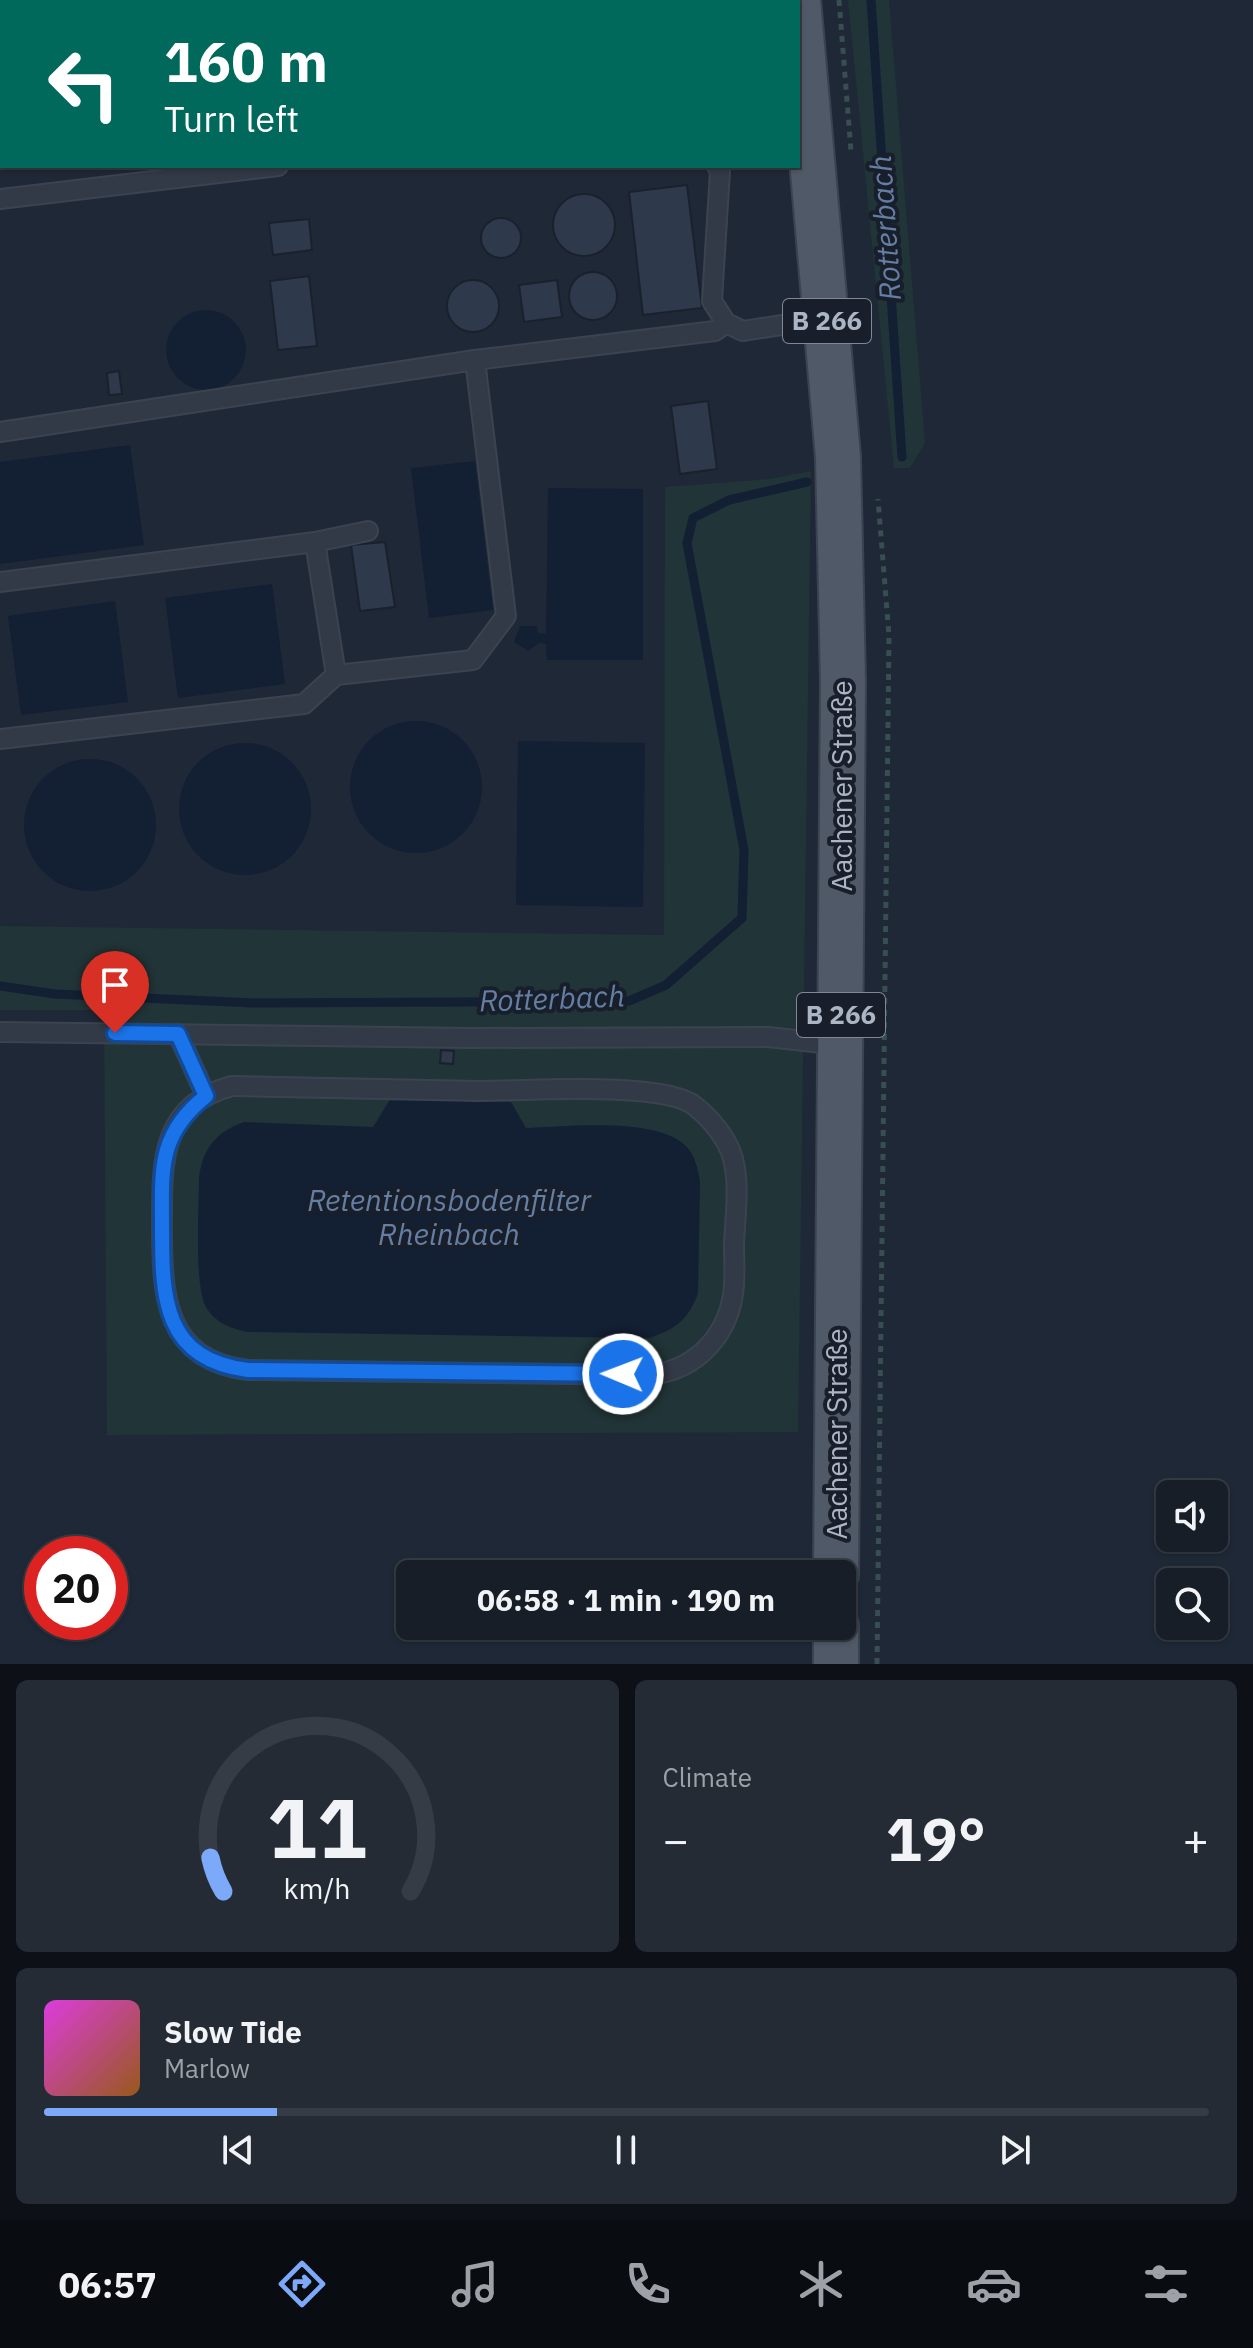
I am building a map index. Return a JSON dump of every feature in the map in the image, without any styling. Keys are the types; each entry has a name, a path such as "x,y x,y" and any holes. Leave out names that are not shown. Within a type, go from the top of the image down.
{"main road":[{"name":"Aachener Straße","path":"800,23 838,457 843,681 836,1560"},
{"path":"836,1640 836,1664"}],"lane":[{"path":"0,199 261,168"},
{"path":"718,168 712,301 726,323 743,331 826,318"},
{"path":"0,432 475,360 715,331 726,323"},
{"path":"0,739 304,704 336,675 473,660 506,616 475,360"},
{"path":"0,582 315,542 368,531"},
{"path":"315,542 336,675"},
{"path":"0,1032 472,1038 768,1037 840,1045"},
{"path":"178,1034 206,1096"},
{"path":"232,1086 640,1091 670,1095 693,1103 718,1129 733,1159 735,1283 728,1319 699,1357 686,1365 651,1375 228,1368 212,1361 182,1337 170,1315 163,1287 161,1180 165,1149 180,1120 206,1096 232,1086"}],"green space":[{"path":"848,0 889,0 925,443 910,468 894,468"},
{"path":"811,471 798,1432 107,1435 104,1010 0,1010 0,926 664,935 665,487 770,479"}],"water":[{"path":"206,310 221,313 234,322 243,335 246,350 243,365 234,378 221,387 206,390 191,387 178,378 169,365 166,350 169,335 178,322 191,313"},
{"path":"130,445 144,545 0,564 0,462"},
{"path":"475,461 493,610 429,618 411,468"},
{"path":"548,488 643,489 643,660 547,660 546,644 539,643 528,651 514,642 520,626 537,626 538,633 546,634"},
{"path":"272,584 285,684 178,698 165,598"},
{"path":"115,601 128,702 21,715 8,616"},
{"path":"416,721 441,726 463,740 477,762 482,787 477,812 463,834 441,848 416,853 391,848 369,834 355,812 350,787 355,762 369,740 391,726"},
{"path":"518,741 645,743 643,907 516,905"},
{"path":"245,743 270,748 292,762 306,784 311,809 306,834 292,856 270,870 245,875 220,870 198,856 184,834 179,809 184,784 198,762 220,748"},
{"path":"90,759 115,764 137,778 151,800 156,825 151,850 137,872 115,886 90,891 65,886 43,872 29,850 24,825 29,800 43,778 65,764"},
{"name":"Retentionsbodenfilter Rheinbach","path":"391,1098 511,1102 526,1128 614,1126 660,1132 677,1140 692,1154 700,1181 698,1293 685,1317 674,1327 649,1338 249,1332 219,1321 209,1312 202,1296 199,1264 199,1179 203,1159 212,1143 244,1122 373,1127"}],"building":[{"path":"687,185 702,308 643,315 629,192"},
{"path":"584,194 606,203 615,225 606,247 584,256 562,247 553,225 562,203"},
{"path":"501,218 515,224 521,238 515,252 501,258 487,252 481,238 487,224"},
{"path":"309,219 312,250 273,255 269,223"},
{"path":"593,272 610,279 617,296 610,313 593,320 576,313 569,296 576,279"},
{"path":"309,276 317,346 278,350 270,281"},
{"path":"473,280 492,287 499,306 492,325 473,332 454,325 447,306 454,287"},
{"path":"557,280 562,317 524,322 519,285"},
{"path":"119,371 122,394 109,395 107,373"},
{"path":"708,401 717,469 680,474 671,406"},
{"path":"385,542 395,607 360,611 351,545"},
{"path":"441,1050 454,1051 453,1064 440,1063"}],"waterway":[{"name":"Rotterbach","path":"871,0 902,457"},
{"name":"Rotterbach","path":"0,986 55,994 254,1003 629,1001 666,985 742,918 744,850 687,543 693,518 729,500 807,482"}],"route":[{"path":"115,1033 178,1034 206,1096 180,1120 165,1149 161,1180 163,1287 170,1315 182,1337 212,1361 228,1368 248,1370 623,1374"}]}
